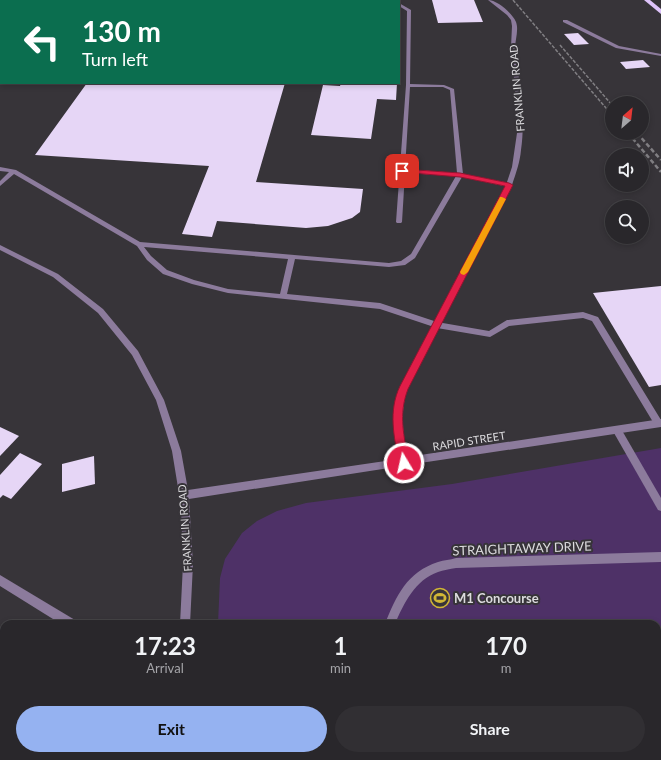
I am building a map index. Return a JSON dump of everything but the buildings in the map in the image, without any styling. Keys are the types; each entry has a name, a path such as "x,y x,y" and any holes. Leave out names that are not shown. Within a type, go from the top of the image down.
{"main road":[{"path":"647,0 661,12"}],"street":[{"name":"FRANKLIN ROAD","path":"404,463 397,422 399,400 509,185 518,160 521,134 513,45 513,21 508,14 490,0"},
{"path":"399,222 408,85 409,10 400,5"},
{"path":"565,21 618,48 661,55"},
{"path":"139,244 389,265 403,263 413,256 460,175 452,90 444,86 408,85"},
{"path":"0,168 14,171 139,244 149,258 165,272 192,282 228,291 380,306 437,324 490,334 507,323 582,315 595,320 660,424"},
{"path":"0,184 14,171"},
{"path":"402,171 460,175 509,185"},
{"name":"FRANKLIN ROAD","path":"0,247 37,264 59,277 101,310 136,354 152,380 164,409 174,440 185,496 189,553 185,620"},
{"path":"283,296 292,257"},
{"name":"RAPID STREET","path":"185,496 660,424"},
{"path":"618,430 661,507"},
{"name":"STRAIGHTAWAY DRIVE","path":"392,620 408,587 420,575 435,568 456,563 661,557"},
{"path":"0,580 65,620"}],"shaded area":[{"name":"M1 Concourse","path":"661,448 661,620 218,620 220,578 225,559 242,533 257,521 277,511 306,503 452,484"}],"railway":[{"path":"513,0 605,107"},
{"path":"560,45 605,97"},
{"path":"634,140 661,172"},
{"path":"643,140 661,160"}],"slow traffic":[{"path":"464,272 502,199"}],"place":[{"name":"M1 Concourse","path":"440,598"}],"route":[{"path":"402,171 460,175 509,185 403,389 397,410 397,422 404,463"}]}
